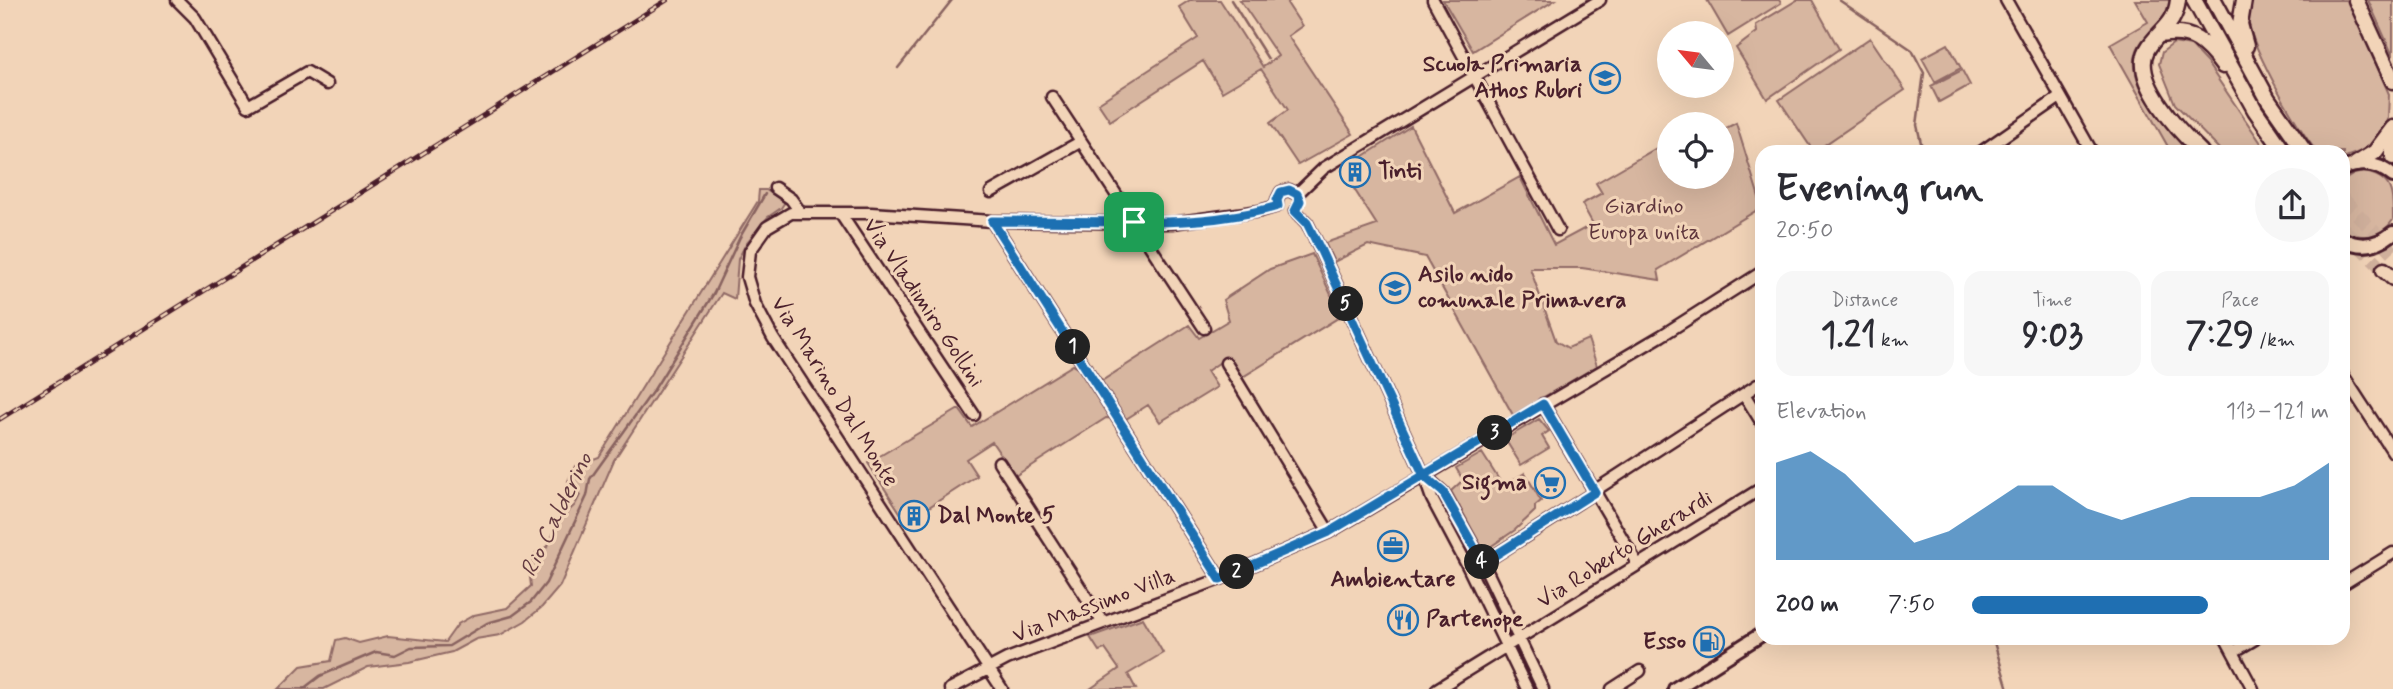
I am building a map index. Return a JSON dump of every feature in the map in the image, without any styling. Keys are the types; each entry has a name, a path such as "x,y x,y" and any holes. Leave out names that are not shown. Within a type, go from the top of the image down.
{"highway":[{"path":"2178,0 2176,11 2161,36 2146,52 2144,79 2169,115 2195,145"},
{"path":"2194,0 2255,110"},
{"path":"2214,0 2268,99 2300,145"},
{"path":"2244,0 2241,24 2244,40 2268,99"},
{"path":"2356,0 2393,80"},
{"path":"2161,36 2183,33 2207,44 2279,145"},
{"path":"2350,167 2375,152 2393,128"},
{"path":"2393,137 2393,157"}],"main road":[{"path":"2350,167 2374,165 2393,176"},
{"path":"2350,251 2376,243 2393,233"},
{"path":"2350,241 2366,245"},
{"path":"1675,689 1755,638"}],"street":[{"path":"177,0 195,18 248,106 307,72 327,84"},
{"path":"1433,0 1558,230"},
{"path":"1297,194 1324,168 1600,0"},
{"path":"2006,0 2088,145"},
{"path":"1052,97 1204,328"},
{"path":"1991,145 2060,97"},
{"path":"991,192 1080,142"},
{"path":"775,187 791,200 801,213"},
{"path":"1289,190 1297,194 1300,201 1295,211 1285,212 1278,206 1277,200 1281,192 1289,190"},
{"name":"Via Marino Dal Monte","path":"1002,689 773,338 755,304 747,277 750,251 767,227 791,213 992,221 1134,222 1203,220 1278,206"},
{"path":"1295,211 1307,223 1321,251 1432,499 1507,644 1527,689"},
{"name":"Via Vladimiro Gollini","path":"840,213 974,415"},
{"path":"992,221 1220,579"},
{"name":"Via Massimo Villa","path":"950,689 989,671 1007,659 1220,579 1329,532 1661,336 1755,276"},
{"path":"1226,363 1329,532"},
{"path":"2350,386 2393,452"},
{"path":"1483,563 1755,387"},
{"path":"1744,394 1755,412"},
{"path":"1543,404 1638,565"},
{"path":"999,462 1104,623"},
{"path":"1424,476 1443,492 1483,563 1542,689"},
{"name":"Via Roberto Gherardi","path":"1437,689 1755,492"},
{"path":"2350,580 2393,553"},
{"path":"2229,645 2253,689"},
{"path":"2233,652 2245,645"},
{"path":"1612,689 1640,671"}],"green space":[{"path":"1190,0 1220,0 1263,67 1278,56 1240,0 1291,0 1287,3 1302,26 1288,36 1353,134 1298,165 1270,123 1288,110 1261,69 1222,92 1203,61 1110,121 1098,103 1198,38 1179,7"},
{"path":"1443,0 1555,0 1473,51"},
{"path":"1707,0 1779,0 1781,3 1734,32 1734,21 1719,21"},
{"path":"1797,0 1812,0 1839,49 1767,99 1736,48 1757,32 1756,25"},
{"path":"2135,0 2172,0 2167,16 2138,49 2135,64 2145,96 2182,145 2167,145 2110,44 2148,22"},
{"path":"2251,0 2348,0 2389,94 2388,118 2375,146 2350,155 2350,145 2312,145 2286,105 2263,61 2248,23 2247,9"},
{"path":"2368,0 2393,0 2393,56"},
{"path":"1870,38 1905,90 1824,145 1809,145 1779,100"},
{"path":"2174,43 2191,46 2207,63 2262,145 2215,145 2175,104 2159,64 2162,52"},
{"path":"1948,44 1961,68 1935,82 1922,58"},
{"path":"1962,70 1970,85 1939,102 1931,86"},
{"name":"Giardino Europa unita","path":"1736,123 1755,184 1755,211 1658,270 1660,280 1582,268 1530,268 1556,341 1568,348 1588,339 1597,366 1513,415 1425,257 1368,245 1334,262 1325,243 1377,225 1342,170 1411,126 1455,213 1520,177 1554,245 1593,224 1582,204 1602,193 1596,183 1657,148 1657,189 1734,189"},
{"path":"2354,174 2374,174 2386,182 2389,188 2393,202 2393,220 2377,234 2364,236 2350,233 2350,177"},
{"path":"759,190 766,190 785,202 747,242 738,259 735,299 722,293 614,460 560,586 542,607 525,621 500,635 476,639 452,652 409,662 368,667 324,689 278,689 301,666 331,661 336,640 345,638 359,643 388,636 445,642 458,624 474,615 507,608 531,586 529,569 536,553 548,546 559,520 575,505 580,495 568,481 575,466 599,457 758,201"},
{"path":"1312,254 1341,316 1241,378 1228,357 1207,371 1217,387 1160,422 1148,405 1126,419 1106,418 1015,476 992,442 966,459 977,476 918,514 915,509 903,517 868,463 959,409 972,427 1073,365 1103,380 1189,325 1199,338 1229,320 1223,300 1270,269"},
{"path":"1539,419 1549,431 1542,436 1549,448 1521,465 1505,439"},
{"path":"1482,453 1503,486 1525,473 1541,501 1535,506 1535,511 1515,530 1484,551 1451,491 1463,480 1456,468"},
{"path":"1143,618 1163,653 1128,674 1136,689 1090,689 1119,669 1105,649 1099,651 1090,637"}],"waterway":[{"name":"Rio Calderino","path":"898,68 952,0"},
{"path":"1231,0 1268,59"},
{"path":"1839,0 1912,50 1924,73 1917,125 1921,145"},
{"name":"Rio Calderino","path":"303,689 320,676 376,652 395,655 411,647 449,646 487,623 512,616 531,602 546,583 587,496 590,479 655,388 714,293 740,237 765,194"},
{"path":"1995,645 2008,689"}],"tunnel":[{"path":"2350,206 2393,252"},
{"path":"2350,236 2384,270"}],"railway":[{"path":"0,419 667,0"}],"place":[{"name":"Scuola Primaria Athos Rubri","path":"1605,78"},
{"name":"Tinti","path":"1355,172"},
{"name":"Asilo nido comunale Primavera","path":"1395,288"},
{"name":"Sigma","path":"1550,483"},
{"name":"Dal Monte 5","path":"914,516"},
{"name":"Ambientare","path":"1393,546"},
{"name":"Partenope","path":"1403,620"},
{"name":"Esso","path":"1709,642"}],"route":[{"path":"1134,222 992,221 1220,579 1329,532 1424,476 1543,404 1595,492 1483,563 1443,492 1424,476 1321,251 1307,223 1295,211 1300,201 1297,194 1289,190 1281,192 1278,195 1278,206 1261,211 1171,223 1134,222"}]}
